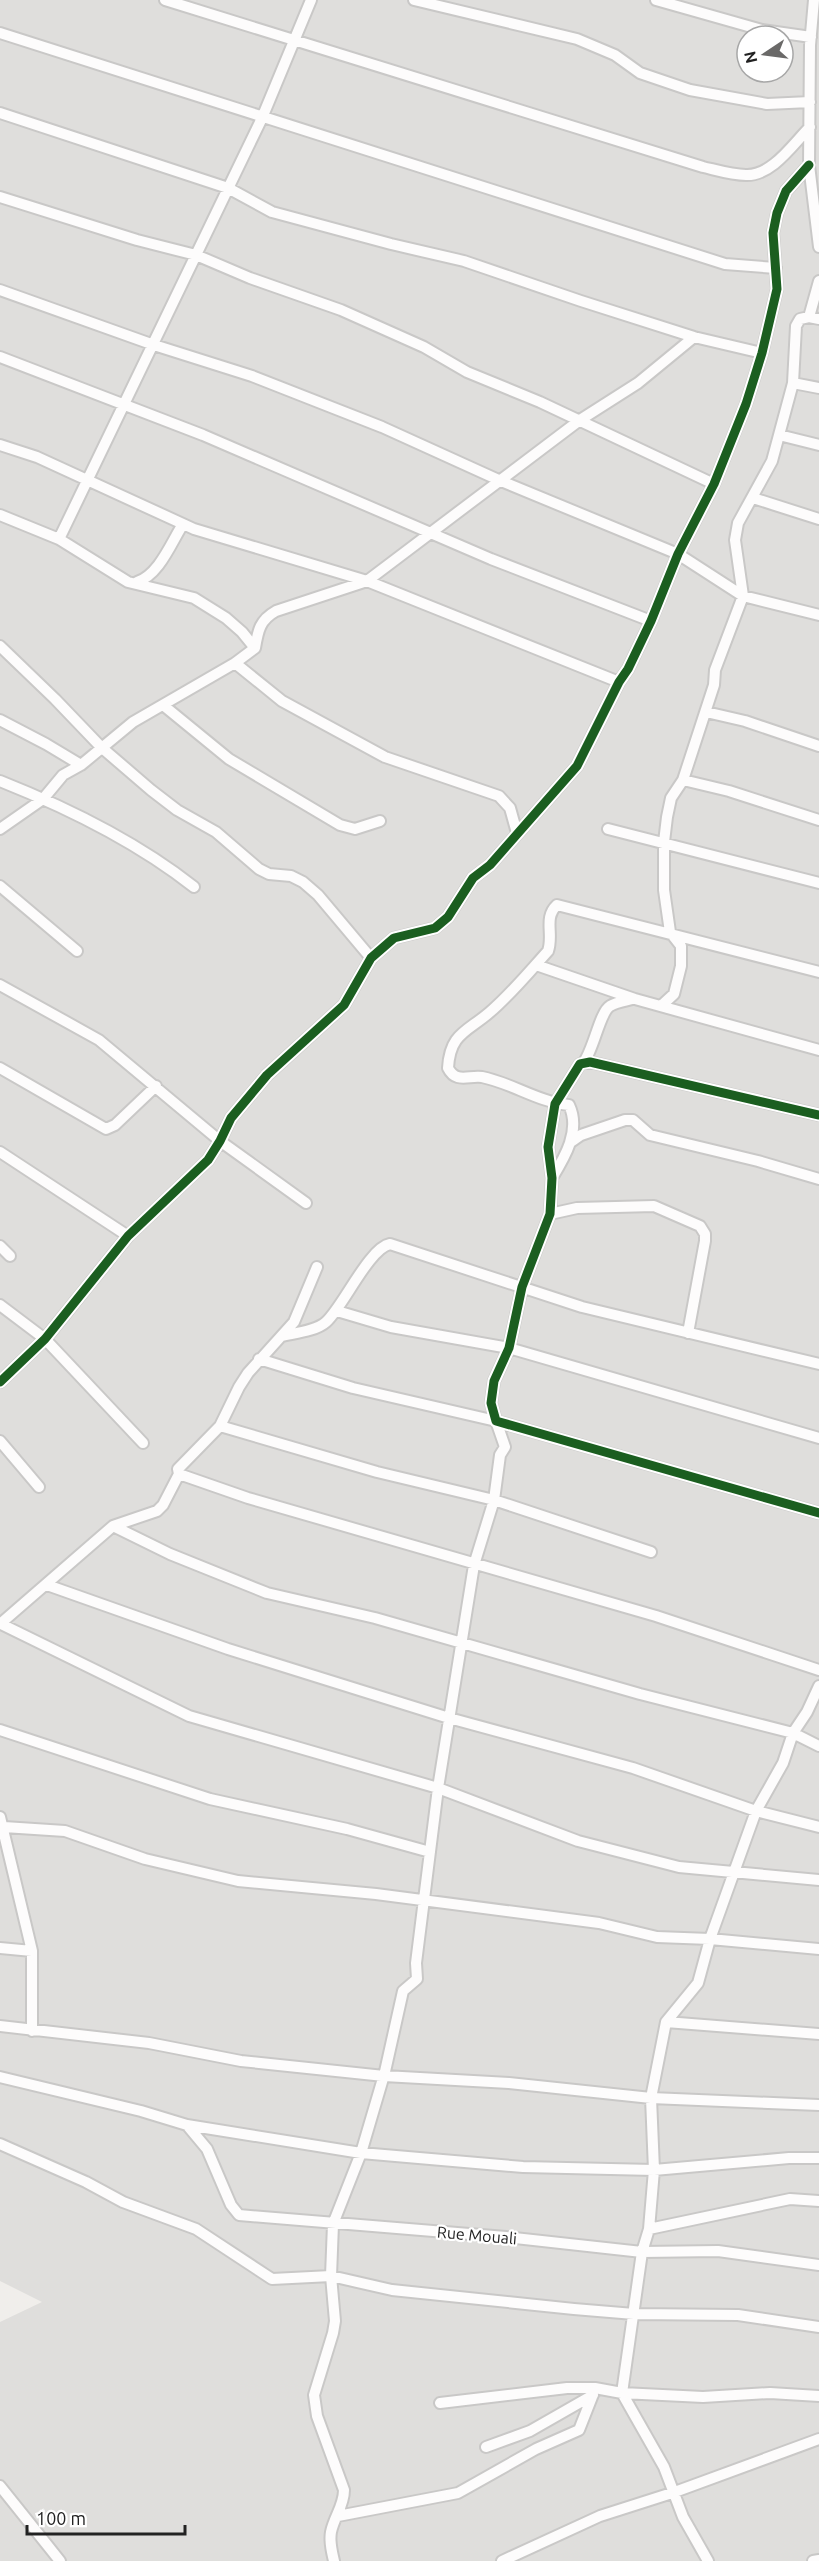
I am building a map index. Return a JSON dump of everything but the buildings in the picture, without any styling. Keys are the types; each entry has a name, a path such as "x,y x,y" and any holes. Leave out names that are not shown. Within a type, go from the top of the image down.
{"street":[{"path":"165,0 703,167 747,175 761,172 771,166 810,127"},
{"path":"59,538 262,118 311,0"},
{"path":"414,0 577,39 615,55 640,74 690,90 767,104 810,102"},
{"path":"656,0 814,42"},
{"path":"814,0 809,165 819,247"},
{"path":"0,33 724,264 776,268"},
{"path":"0,112 228,188 272,212 464,261 694,337 762,353"},
{"path":"0,1382 45,1339 128,1236 208,1160 231,1118 267,1075 344,1005 371,958 394,938 425,932 435,928 448,917 473,878 490,865 577,766 651,621 678,554 714,484 746,404 762,353 777,289 773,233 777,213 786,191 809,165"},
{"path":"0,197 137,240 196,255 250,278 340,310 424,347 467,372 580,420 714,484"},
{"path":"662,1006 674,994 681,966 681,946 670,932 663,884 664,842 671,798 683,780 714,685 715,670 743,596 735,540 738,522 772,461 793,384 796,326 800,319 814,318 819,281"},
{"path":"0,290 153,345 252,376 382,427 501,481 678,554 743,596 819,615"},
{"path":"0,829 43,798 63,775 81,765 133,722 234,663 255,648 259,627 264,618 276,611 367,581 580,420 638,383 694,337"},
{"path":"0,357 204,435 431,534 651,621"},
{"path":"793,384 819,388"},
{"path":"779,435 819,445"},
{"path":"0,445 37,458 183,524 367,581 619,682"},
{"path":"753,498 819,519"},
{"path":"0,515 59,538 120,577 194,598 226,618 255,648"},
{"path":"136,582 145,580 155,570 183,524"},
{"path":"0,646 101,747 151,790 177,810 216,832 259,869 269,874 291,876 303,882 371,958"},
{"path":"234,663 282,701 385,757 499,796 510,808 517,832"},
{"path":"163,705 229,759 340,825 355,829 380,820"},
{"path":"706,712 745,721 819,746"},
{"path":"0,720 81,765"},
{"path":"683,780 729,790 819,820"},
{"path":"0,781 43,798 144,852 194,887"},
{"path":"608,829 819,883"},
{"path":"0,886 77,951"},
{"path":"571,1142 569,1105 555,1104 509,1085 479,1077 461,1079 453,1076 448,1068 451,1046 464,1029 490,1012 536,964 550,944 549,916 550,911 557,905 670,932 819,972"},
{"path":"536,964 635,999 819,1050"},
{"path":"0,985 99,1040 220,1141 306,1203"},
{"path":"334,2561 330,2544 331,2531 338,2516 344,2490 314,2405 314,2395 333,2333 331,2276 333,2223 361,2153 384,2076 403,1991 417,1979 416,1963 438,1788 474,1565 494,1500 500,1455 505,1446 491,1402 494,1381 508,1348 522,1287 550,1214 552,1178 548,1153 555,1104 595,1042 603,1012 608,1006 635,999"},
{"path":"584,1062 677,1081 819,1115"},
{"path":"0,1068 105,1129 115,1125 156,1086"},
{"path":"552,1178 571,1142 581,1135 626,1120 633,1120 650,1135 758,1161 819,1179"},
{"path":"0,1152 128,1236"},
{"path":"550,1214 577,1208 654,1206 700,1226 705,1234 705,1241 688,1333"},
{"path":"282,1336 325,1324 337,1311 345,1294 360,1274 382,1248 390,1244 582,1307 819,1364"},
{"path":"0,1246 10,1256"},
{"path":"318,1268 294,1322 259,1359 238,1387 220,1426 178,1469 179,1474 163,1504 157,1510 113,1526 1,1624 189,1716 438,1788 578,1841 679,1867 819,1880"},
{"path":"0,1305 45,1339 142,1443"},
{"path":"337,1311 391,1328 508,1348 819,1438"},
{"path":"259,1359 353,1388 496,1420 819,1513"},
{"path":"220,1426 377,1472 494,1500 651,1552"},
{"path":"0,1441 39,1487"},
{"path":"179,1474 248,1498 656,1616 819,1670"},
{"path":"113,1526 170,1554 267,1593 375,1618 640,1694 793,1734 819,1746"},
{"path":"48,1585 228,1649 449,1718 633,1768 756,1811 819,1827"},
{"path":"708,2561 683,2517 664,2467 622,2393 642,2252 649,2229 654,2170 651,2098 666,2022 698,1983 710,1939 756,1811 783,1763 793,1734 807,1712 819,1686"},
{"path":"0,1730 210,1799 347,1829 430,1852"},
{"path":"32,2031 32,1951 2,1822 65,1831 145,1859 238,1881 599,1923 657,1937 710,1939 819,1949"},
{"path":"0,1948 32,1951"},
{"path":"666,2022 819,2034"},
{"path":"0,2026 148,2043 241,2061 384,2076 509,2083 651,2098 819,2105"},
{"path":"0,2077 141,2110 187,2125 361,2153 523,2167 654,2170 789,2158 819,2158"},
{"name":"Rue Mouali","path":"187,2125 207,2149 231,2205 239,2215 506,2236 642,2252 718,2251 819,2265"},
{"path":"0,2144 86,2182 123,2202 196,2229 272,2278 331,2276 392,2290 634,2314 738,2315 819,2326"},
{"path":"649,2229 790,2199 819,2201"},
{"path":"440,2403 567,2388 594,2392 703,2397 770,2393 819,2396"},
{"path":"338,2516 458,2493 536,2449 579,2430 594,2392"},
{"path":"486,2448 530,2431 594,2392"},
{"path":"502,2561 600,2516 672,2493 819,2439"},
{"path":"0,2486 60,2561"},
{"path":"813,2561 819,2560"}],"shaded area":[{"path":"0,0 819,0 819,2561 0,2561 0,2322 42,2302 0,2281"}],"cycle path":[{"path":"0,1382 45,1339 128,1236 208,1160 231,1118 267,1075 344,1005 371,958 394,938 435,928 448,917 473,878 490,865 577,766 651,621 678,554 714,484 746,404 762,353 777,289 773,233 777,213 786,191 809,165"},
{"path":"819,1115 590,1062 580,1064 555,1104 548,1147 552,1178 550,1214 522,1287 509,1348 494,1381 491,1403 496,1421 819,1513"}]}
